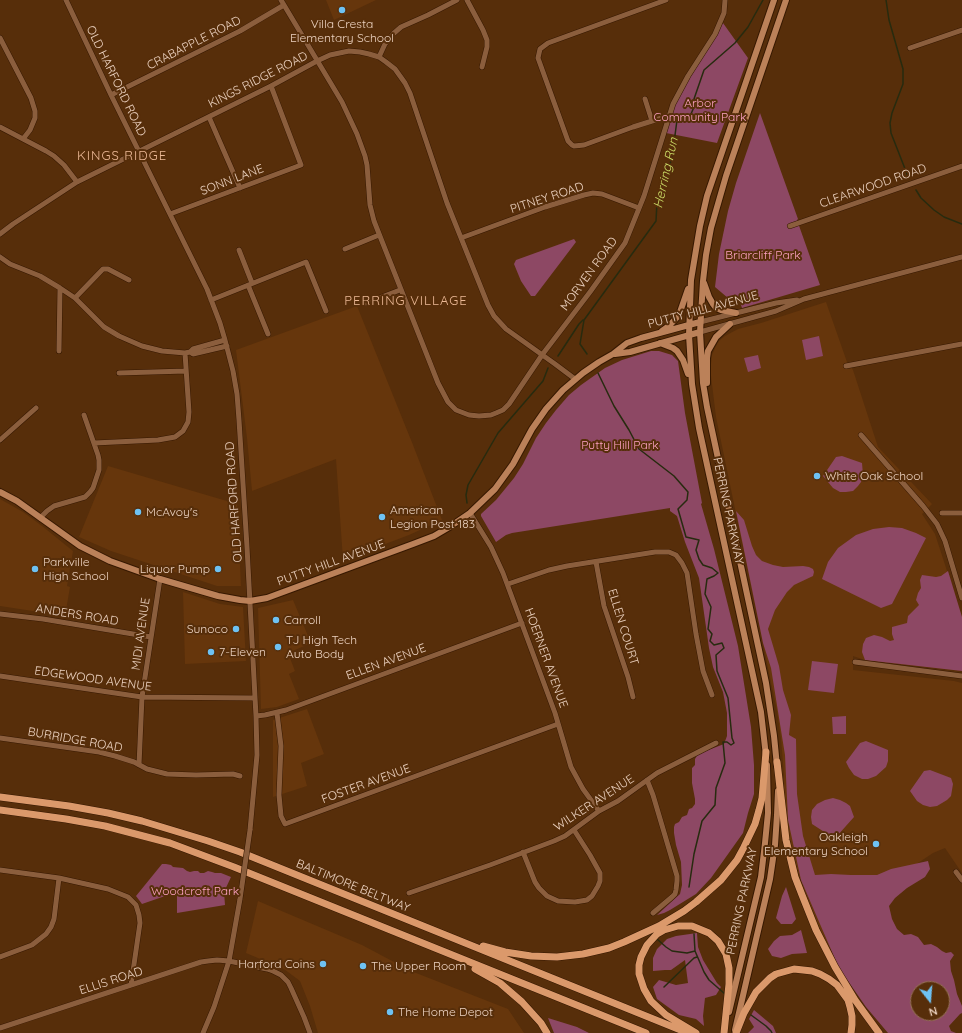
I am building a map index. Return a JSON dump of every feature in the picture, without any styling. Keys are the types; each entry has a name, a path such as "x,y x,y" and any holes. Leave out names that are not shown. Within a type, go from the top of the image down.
{"highway":[{"path":"450,937 505,952 544,957 570,956 609,948 660,926 696,902 714,887 730,870 743,849 755,824 762,798 766,752"},
{"path":"777,762 783,826 796,877 808,913 835,967 855,1000 879,1033"},
{"name":"BALTIMORE BELTWAY","path":"0,797 69,806 108,813 142,820 176,830 240,852 688,1033"},
{"path":"0,810 105,826 170,843 234,867 646,1033"},
{"path":"696,1033 666,1015 651,1001 644,989 639,974 639,965 643,951 657,934 670,927 692,926 709,932 718,941 726,954 729,968 729,984 724,1033"},
{"path":"450,955 493,979 508,990 532,1012 547,1033"},
{"path":"735,1033 756,992 776,974 794,969 812,971 830,979 837,985 848,1000 852,1016 851,1033"}],"main road":[{"name":"PERRING PARKWAY","path":"724,1033 761,877 768,813 768,773 761,712 699,428 692,384 689,335 691,280 700,226 707,196 774,0"},
{"name":"PERRING PARKWAY","path":"735,1033 770,878 775,845 777,815 777,762 766,684 707,407 703,383 700,322 706,254 711,228 719,199 786,0"},
{"path":"657,334 669,326 679,315 691,280"},
{"path":"703,281 709,297 716,308 736,313"},
{"name":"PUTTY HILL AVENUE","path":"0,492 16,501 88,551 122,565 160,579 218,596 250,601 267,598 419,542 442,531 470,513 501,481 513,464 539,419 555,399 575,379 590,367 613,354 627,343 700,322"},
{"path":"707,407 708,351 716,336 730,324"},
{"name":"PUTTY HILL AVENUE","path":"613,354 630,352 700,332"},
{"path":"659,343 673,348 680,354 692,384"}],"street":[{"name":"OLD HARFORD ROAD","path":"66,0 211,300 226,340 235,383 238,407 250,601 256,716 256,755 250,830 229,961 214,1007 203,1033"},
{"path":"281,0 342,102 357,134 365,156 371,209 374,221 400,290 366,303"},
{"path":"378,57 385,44 401,27 457,0"},
{"path":"467,0 483,30 486,40 487,47 482,67"},
{"path":"666,0 548,43 540,49 539,60 568,141 572,145 577,147 584,145 668,116"},
{"name":"MORVEN ROAD","path":"400,290 438,383 448,402 456,410 474,416 485,416 496,413 506,407 542,355 625,243 644,196 668,116 680,88 715,34 724,13 725,0"},
{"name":"CRABAPPLE ROAD","path":"111,95 234,34 284,5"},
{"path":"910,48 962,30"},
{"path":"0,38 31,98 35,111 35,118 30,130 23,139"},
{"name":"KINGS RIDGE ROAD","path":"0,234 12,224 77,182 271,86 330,55 349,51 360,52 378,57 395,69 401,76 410,93 447,203 488,305 494,316 506,330 575,379"},
{"name":"SONN LANE","path":"170,214 301,165 271,86"},
{"path":"645,99 652,121"},
{"path":"209,117 240,188"},
{"path":"0,127 54,156 64,164 77,182"},
{"name":"CLEARWOOD ROAD","path":"790,226 962,166"},
{"name":"PITNEY ROAD","path":"461,238 545,207 584,195 598,194 610,196 639,208"},
{"path":"345,248 379,235"},
{"path":"239,250 268,334"},
{"name":"PUTTY HILL AVENUE","path":"700,322 776,303 804,299 962,256"},
{"path":"0,257 10,264 40,276 60,288 75,298 101,325 119,336 142,346 162,351 193,354 227,346"},
{"path":"211,300 306,262 326,312"},
{"path":"75,298 103,269 108,269 129,280"},
{"path":"59,350 60,288"},
{"name":"PUTTY HILL AVENUE","path":"700,332 776,311 804,299"},
{"path":"187,353 193,349 226,340"},
{"path":"846,366 962,344"},
{"path":"94,442 158,440 175,437 183,431 187,426 189,418 186,370 187,353"},
{"path":"119,372 186,370"},
{"path":"0,440 36,408"},
{"path":"40,518 54,506 85,497 93,488 99,470 98,455 84,415"},
{"path":"861,435 924,506 937,524 945,541 962,598"},
{"name":"HOERNER AVENUE","path":"470,513 491,547 508,584 575,774 599,811"},
{"path":"942,513 962,513"},
{"path":"508,584 550,570 596,562 664,552 669,552 676,555 687,573 703,671 712,695"},
{"name":"ELLEN COURT","path":"596,562 604,606 628,677 633,697"},
{"name":"MIDI AVENUE","path":"139,765 142,697 160,579"},
{"name":"ANDERS ROAD","path":"0,614 42,619 151,637"},
{"name":"ELLEN AVENUE","path":"256,716 265,716 277,713 522,623"},
{"path":"855,662 962,676"},
{"name":"EDGEWOOD AVENUE","path":"0,676 142,697 255,698"},
{"name":"FOSTER AVENUE","path":"277,713 281,746 279,795 281,816 285,824 558,724"},
{"name":"BURRIDGE ROAD","path":"0,738 99,752 124,758 148,769 167,774 233,774 240,776"},
{"name":"WILKER AVENUE","path":"409,893 490,865 565,836 599,811 618,801 657,773 716,743"},
{"path":"647,780 653,794 677,876 674,894 653,913"},
{"path":"523,852 535,882 547,896 558,901 575,902 587,900 592,896 598,886 600,881 600,873 574,830"},
{"path":"0,870 59,878 108,889 128,897 138,910 140,923 131,985"},
{"path":"956,872 962,880"},
{"path":"0,957 32,945 51,928 54,920 59,878"},
{"name":"ELLIS ROAD","path":"0,1028 208,961 229,961 267,969 281,975 288,982 310,1033"}],"shaded area":[{"name":"Villa Cresta Elementary School","path":"326,0 376,0 334,20"},
{"path":"826,302 847,362 853,370 878,447 932,504 922,514 935,534 962,617 962,671 865,660 853,656 853,670 962,683 962,873 945,848 933,853 867,897 914,981 910,981 910,987 838,966 819,929 805,893 788,840 784,806 784,776 781,739 777,711 716,417 711,376 712,355 719,341 738,329"},
{"path":"357,306 442,520 409,535 343,560 336,459 252,491 236,350"},
{"path":"108,466 237,504 241,586 217,586 111,551 79,537"},
{"name":"Parkville High School","path":"0,499 23,512 73,551 67,586 70,587 65,616 0,606"},
{"path":"183,592 220,604 243,607 246,661 185,664"},
{"path":"293,600 311,643 288,653 295,671 289,674 299,699 277,707 261,709 258,608"},
{"path":"307,709 324,754 301,763 307,786 273,797 273,720"},
{"path":"258,901 362,945 411,971 508,1009 524,1033 318,1033 310,1006 300,981 284,969 246,953"}],"green space":[{"name":"Arbor Community Park","path":"723,23 748,58 717,143 666,133 675,98"},
{"name":"Briarcliff Park","path":"760,113 820,285 742,308 740,302 735,304 715,287 719,254 728,211"},
{"path":"574,239 576,242 535,296 531,296 521,281 514,264 516,260"},
{"path":"819,336 823,356 806,360 802,340"},
{"name":"Putty Hill Park","path":"651,351 659,351 672,355 678,361 685,413 701,504 714,549 738,646 751,727 754,765 754,794 743,833 711,878 696,894 670,910 657,915 680,894 682,885 681,862 676,845 674,827 682,817 687,815 689,809 695,804 692,783 692,768 695,765 695,759 698,754 724,744 727,736 727,713 723,692 713,667 709,648 699,578 677,516 670,511 670,508 512,533 496,542 481,516 481,514 496,500 514,478 536,438 569,395 605,368 622,360"},
{"path":"758,355 761,368 748,372 744,358"},
{"path":"842,456 862,463 863,475 861,482 853,491 840,492 833,488 823,476 836,457"},
{"path":"736,511 744,520 752,546 756,555 762,561 783,567 809,567 813,569 814,572 813,576 794,585 787,592 775,610 768,629 779,666 783,690 791,715 789,735 796,739 797,794 803,836 815,875 877,875 891,869 928,861 930,869 925,877 907,888 895,898 889,906 892,919 897,929 904,935 911,934 918,937 924,945 931,944 946,953 951,952 954,955 950,961 951,971 962,1006 962,1013 949,1026 951,1031 956,1033 888,1033 866,1007 839,968 801,880 788,820 785,755 771,668 763,643"},
{"path":"889,527 902,528 926,538 892,604 881,608 822,579 828,562 838,548 856,535 873,529"},
{"path":"948,571 962,617 962,671 865,660 862,652 863,644 866,638 874,635 890,641 894,640 892,627 907,623 908,616 919,605 916,600 921,588 920,580 922,575 936,577 941,576"},
{"path":"812,661 838,664 834,693 808,690"},
{"path":"846,716 846,734 833,734 832,717"},
{"path":"866,741 888,750 888,761 886,767 876,776 868,779 862,779 854,775 846,762 860,743"},
{"path":"930,770 951,778 953,784 951,796 947,800 937,806 930,807 917,801 910,791 924,771"},
{"path":"833,798 850,806 854,817 837,836 832,837 812,824 811,817 812,810 817,804"},
{"name":"Woodcroft Park","path":"162,864 183,868 190,872 198,871 200,873 204,873 208,871 221,873 231,877 224,892 225,905 177,913 177,894 171,894 142,904 136,896"},
{"path":"786,887 796,919 792,924 781,924 776,918"},
{"path":"801,930 807,953 792,954 781,958 772,956 768,949 774,941 780,936 792,935"},
{"path":"697,933 698,947 703,960 721,987 716,995 705,998 703,1016 704,1026 696,1019 679,1015 657,999 653,987 659,980 676,985 688,983 685,960 671,970 653,971 653,958 657,949 667,939"},
{"path":"754,1010 773,1026 776,1033 748,1033 754,1027 749,1019"},
{"path":"548,1018 577,1027 589,1033 554,1033"}],"waterway":[{"name":"Herring Run","path":"587,354 580,344 584,320 656,221 657,202 672,158 677,120 691,114 694,107 694,99 704,70 735,43 748,27 763,0"},
{"path":"886,0 889,20 903,69 903,84 892,113 890,123 891,133 909,179"},
{"path":"916,190 921,198 934,210 944,217 962,224"},
{"path":"558,356 583,320"},
{"path":"467,503 466,495 468,485 498,433 543,381 548,368"},
{"name":"Herring Run","path":"598,373 614,406 639,449 674,476 688,492 687,500 678,509 686,537 699,540 696,550 699,559 703,565 712,568 718,573 707,579 705,594 711,607 708,629 712,634 710,641 714,645 722,643 724,648 716,655 717,671 728,698 732,738 734,743 731,745 727,742 723,742 725,763 716,788 715,805 702,821 694,854 689,887"},
{"name":"Herring Run","path":"694,934 695,951 704,972 709,980 725,994"},
{"path":"657,939 672,951 687,953 695,951"},
{"path":"664,987 694,958 697,957"},
{"name":"Herring Run","path":"751,1015 766,1026 772,1033"}],"place":[{"name":"Villa Cresta Elementary School","path":"342,10"},
{"name":"White Oak School","path":"817,476"},
{"name":"McAvoy's","path":"138,512"},
{"name":"American Legion Post 183","path":"382,517"},
{"name":"Parkville High School","path":"35,569"},
{"name":"Liquor Pump","path":"218,569"},
{"name":"Carroll","path":"276,620"},
{"name":"Sunoco","path":"236,629"},
{"name":"TJ High Tech Auto Body","path":"278,647"},
{"name":"7-Eleven","path":"211,652"},
{"name":"Oakleigh Elementary School","path":"876,844"},
{"name":"Harford Coins","path":"323,964"},
{"name":"The Upper Room","path":"363,966"},
{"name":"The Home Depot","path":"390,1012"}],"district":[{"name":"KINGS RIDGE","path":"122,156"},
{"name":"PERRING VILLAGE","path":"406,301"}]}
